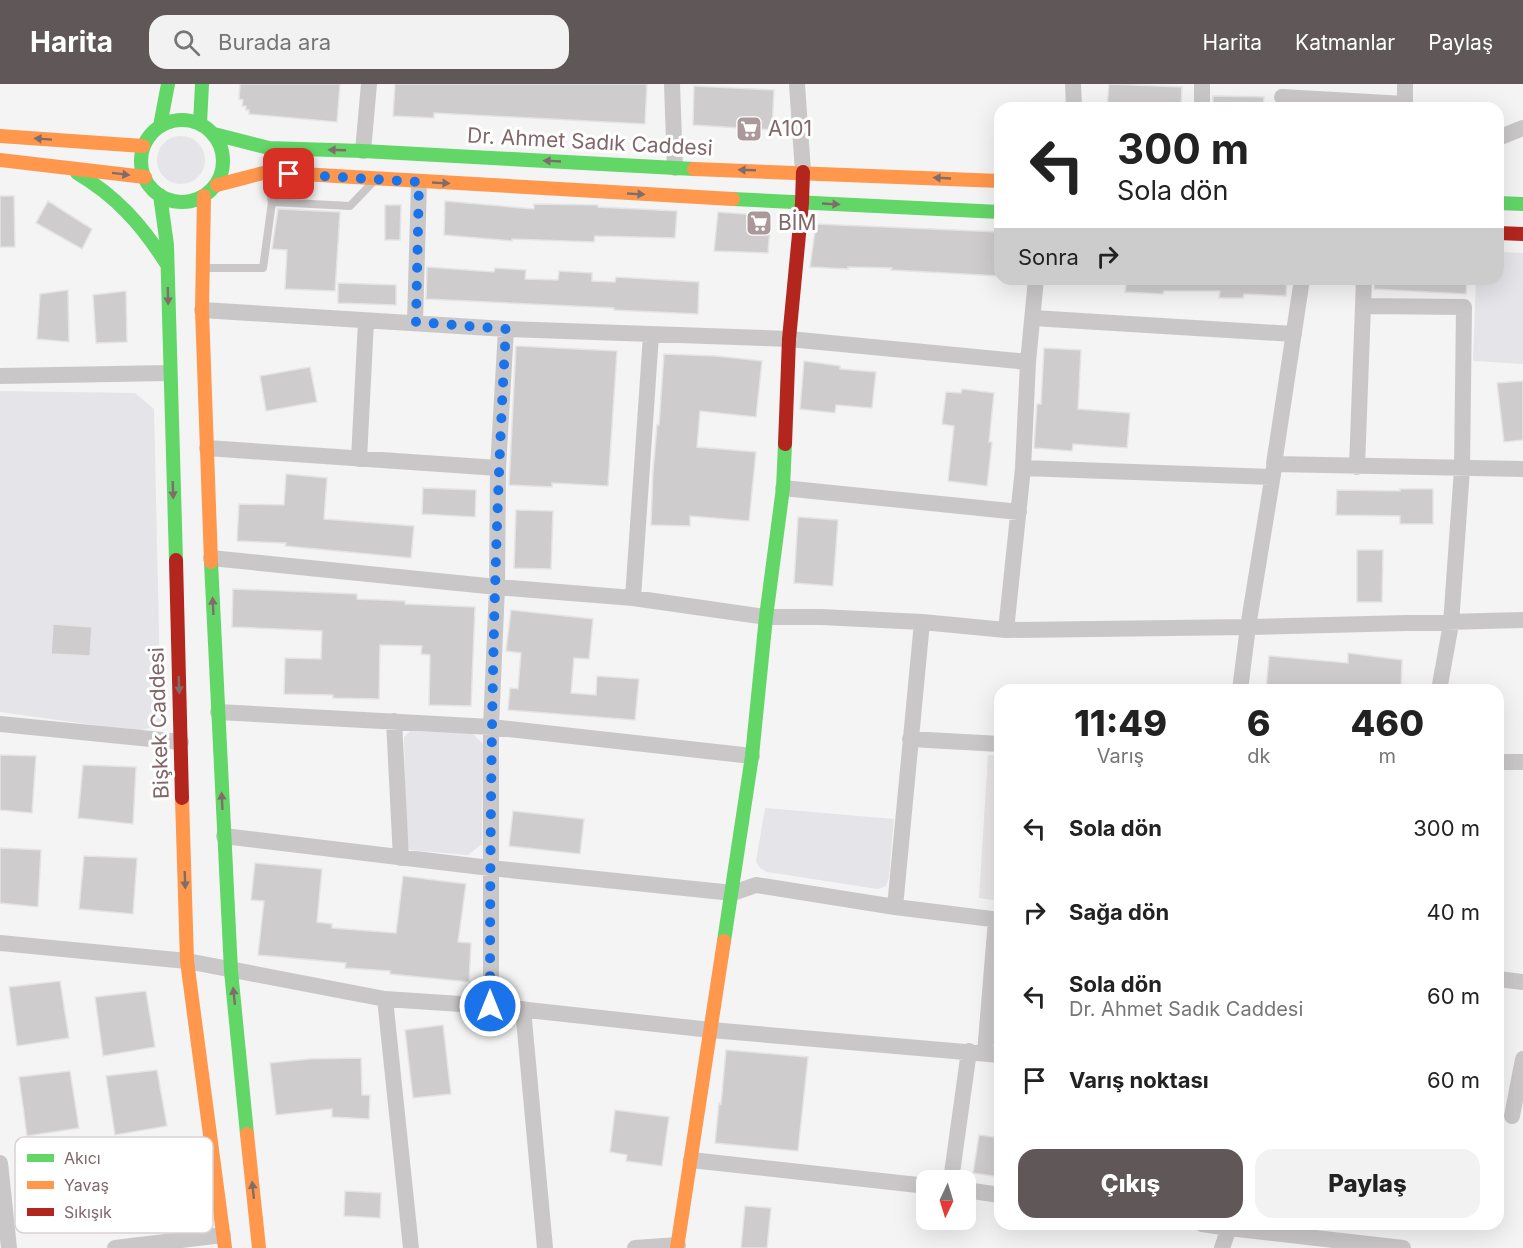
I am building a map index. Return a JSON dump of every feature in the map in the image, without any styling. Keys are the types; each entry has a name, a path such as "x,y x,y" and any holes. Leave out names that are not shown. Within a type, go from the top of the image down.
{"street":[{"path":"160,126 168,84"},
{"path":"200,124 202,84"},
{"path":"363,151 369,84"},
{"path":"672,84 675,168"},
{"path":"635,1248 677,1246 752,756 766,617 783,488 789,339 802,203 797,84"},
{"path":"1073,84 1074,102"},
{"path":"1202,84 1202,102"},
{"path":"1405,84 1405,102"},
{"path":"1282,96 1356,102"},
{"path":"217,185 224,161 222,148 214,134 192,120 178,119 153,131 143,146 142,171 148,184 170,201 185,202 204,196 217,185 267,172 994,212"},
{"path":"1504,136 1523,128"},
{"name":"Dr. Ahmet Sadık Caddesi","path":"214,134 269,148 994,181"},
{"path":"0,136 143,146"},
{"path":"0,160 145,177"},
{"path":"68,168 96,183 118,200 147,232 167,266"},
{"path":"416,322 419,182"},
{"name":"Bişkek Caddesi","path":"160,195 167,245 187,961 210,1137"},
{"path":"204,196 202,310 211,558 231,971 259,1248"},
{"path":"1504,203 1523,204"},
{"path":"1504,233 1523,234"},
{"path":"1006,630 1023,468 1028,363 1036,285"},
{"path":"1241,684 1301,285"},
{"path":"1357,466 1364,285"},
{"path":"1363,306 1464,308 1462,469 1451,624 1440,684"},
{"path":"202,310 506,329 789,339 1028,363"},
{"path":"1033,318 1294,334"},
{"path":"359,459 366,321"},
{"path":"490,1006 491,727 497,587 498,468 506,329"},
{"path":"633,598 651,335"},
{"path":"0,376 169,373"},
{"path":"207,448 498,468"},
{"path":"1023,468 1273,470 1357,466 1523,469"},
{"path":"783,488 1019,512"},
{"path":"211,558 497,587 633,598 766,617 922,622 1006,630 1451,624 1523,620"},
{"path":"895,907 922,622"},
{"path":"218,712 491,727 752,756"},
{"path":"394,721 401,858"},
{"path":"0,724 181,742"},
{"path":"910,740 994,744"},
{"path":"1504,762 1523,762"},
{"path":"224,836 490,868 732,893 756,885 895,907 994,919"},
{"path":"0,943 187,961 385,999 524,1009 711,1030 985,1053"},
{"path":"954,1170 985,1053 994,961"},
{"path":"1504,980 1523,982"},
{"path":"385,999 411,1248"},
{"path":"524,1009 545,1248"},
{"path":"1511,1116 1523,1059"},
{"name":"Bişkek Caddesi","path":"213,1158 224,1242"},
{"path":"691,1160 916,1185"},
{"path":"0,1163 9,1248"},
{"path":"976,1192 994,1194"},
{"path":"1222,1248 1228,1230"},
{"path":"1261,1230 1403,1248"},
{"path":"115,1248 224,1242"}],"lane":[{"path":"202,268 263,268 272,202 267,172"},
{"path":"272,202 350,206 377,179"}],"shaded area":[{"path":"181,136 198,143 205,160 198,177 181,184 164,177 157,160 164,143"},
{"path":"1504,252 1523,253 1523,364 1473,361 1476,285 1504,285"},
{"path":"0,391 135,393 154,409 161,725 138,731 0,712"},
{"path":"410,731 471,732 483,744 482,844 468,855 410,850 406,842 404,737"},
{"path":"988,755 994,756 994,900 979,898"},
{"path":"765,808 894,819 889,877 886,886 878,889 767,872 759,867 756,861"}],"building":[{"path":"240,84 340,84 337,122 249,114 246,106 242,106 243,100 239,99"},
{"path":"395,84 647,84 645,124 434,113 434,118 393,116"},
{"path":"1109,84 1182,87 1181,102 1108,102"},
{"path":"694,86 774,90 772,130 693,125"},
{"path":"1213,96 1264,97 1264,102 1213,102"},
{"path":"0,196 14,196 15,247 0,247"},
{"path":"48,201 92,229 82,249 36,223"},
{"path":"445,201 534,209 534,204 598,205 598,207 677,211 675,238 595,236 594,242 512,239 512,241 444,235"},
{"path":"385,205 401,205 400,240 385,240"},
{"path":"278,209 340,212 335,291 285,289 287,250 272,249"},
{"path":"718,212 771,216 768,253 714,251"},
{"path":"816,224 994,232 994,276 891,270 892,268 810,267"},
{"path":"427,267 494,272 495,268 526,270 525,279 558,280 559,271 592,273 592,281 615,282 616,277 699,282 698,314 426,299"},
{"path":"338,283 396,285 396,305 338,303"},
{"path":"1126,285 1287,285 1286,296 1244,294 1243,298 1219,298 1220,291 1164,291 1163,294 1125,292"},
{"path":"1374,285 1467,285 1466,294 1374,289"},
{"path":"68,290 69,342 37,339 40,294"},
{"path":"126,291 127,342 96,343 93,295"},
{"path":"516,346 617,351 608,486 552,483 552,487 509,485"},
{"path":"1044,348 1081,350 1078,409 1130,413 1127,448 1073,444 1072,451 1034,448 1037,404 1041,404"},
{"path":"664,354 762,361 756,417 700,411 697,447 756,452 749,521 690,516 690,526 651,525 653,472"},
{"path":"804,361 840,366 840,369 876,372 872,408 836,405 835,413 800,409"},
{"path":"310,367 317,402 266,411 260,376"},
{"path":"1523,381 1523,440 1504,442 1497,383"},
{"path":"962,389 994,393 987,486 948,481 954,426 942,424 946,392 961,393"},
{"path":"286,474 327,478 324,519 414,526 411,558 285,546 286,543 237,541 239,504 284,505"},
{"path":"423,488 476,490 475,517 422,514"},
{"path":"1400,489 1433,489 1433,524 1400,524 1400,516 1336,515 1337,490 1400,491"},
{"path":"516,510 553,511 551,569 514,568"},
{"path":"798,517 838,520 833,586 794,583"},
{"path":"1357,550 1383,550 1382,602 1357,602"},
{"path":"233,589 357,594 357,599 475,607 471,706 429,705 430,655 421,654 422,646 380,645 379,699 284,694 285,658 321,659 322,631 232,627"},
{"path":"511,610 593,619 589,659 574,658 571,693 596,695 597,676 639,679 635,720 508,710 510,688 518,689 521,653 506,651"},
{"path":"53,624 92,627 90,656 51,654"},
{"path":"1348,653 1402,660 1401,684 1267,684 1269,656 1348,663"},
{"path":"0,755 36,756 32,813 0,810"},
{"path":"83,765 136,767 133,824 78,818"},
{"path":"513,811 584,819 580,854 509,846"},
{"path":"0,848 41,850 38,907 0,903"},
{"path":"84,856 137,858 133,914 79,909"},
{"path":"255,863 322,869 317,922 332,924 332,928 396,933 403,876 466,884 458,942 471,943 469,982 390,974 390,971 345,968 346,963 258,955 264,901 251,900"},
{"path":"60,981 69,1038 17,1046 9,987"},
{"path":"146,991 155,1047 103,1056 95,997"},
{"path":"443,1025 451,1094 413,1098 405,1030"},
{"path":"726,1050 808,1057 798,1151 715,1143"},
{"path":"361,1058 362,1095 370,1095 369,1119 332,1117 332,1109 276,1115 270,1063"},
{"path":"157,1070 167,1126 115,1135 106,1076"},
{"path":"70,1071 79,1128 27,1136 19,1077"},
{"path":"615,1110 669,1117 662,1166 626,1161 627,1155 610,1152"},
{"path":"979,1135 994,1137 994,1176 976,1173 976,1170 973,1170"},
{"path":"345,1191 381,1193 380,1218 344,1216"},
{"path":"745,1206 771,1208 767,1248 741,1248"}],"traffic: fast":[{"path":"160,126 168,84"},
{"path":"200,124 202,84"},
{"path":"174,120 190,120 205,127 216,138 223,153 223,161 220,177 211,190 190,202 174,202 159,195 148,184 141,169 141,153 148,138 159,127 174,120"},
{"path":"214,134 269,148 694,169"},
{"path":"77,173 104,191 127,212 166,263"},
{"path":"160,195 167,245 176,560"},
{"path":"733,199 994,212"},
{"path":"1504,203 1523,204"},
{"path":"724,941 752,756 766,617 783,488 785,444"},
{"path":"211,562 231,971 247,1134"}],"traffic: slow":[{"path":"0,136 143,146"},
{"path":"0,160 145,177"},
{"path":"694,169 994,181"},
{"path":"217,185 267,172 733,199"},
{"path":"204,196 202,310 211,562"},
{"path":"182,798 187,961 210,1137"},
{"path":"677,1248 724,941"},
{"path":"247,1134 259,1248"},
{"path":"213,1157 225,1248"}],"traffic: jam":[{"path":"785,444 789,339 803,172"},
{"path":"1504,233 1523,234"},
{"path":"176,560 182,798"}],"place":[{"name":"A101","path":"749,129"},
{"name":"BİM","path":"759,223"}],"route":[{"path":"289,174 419,182 416,322 506,329 498,468 497,587 491,727 490,1006"}]}
